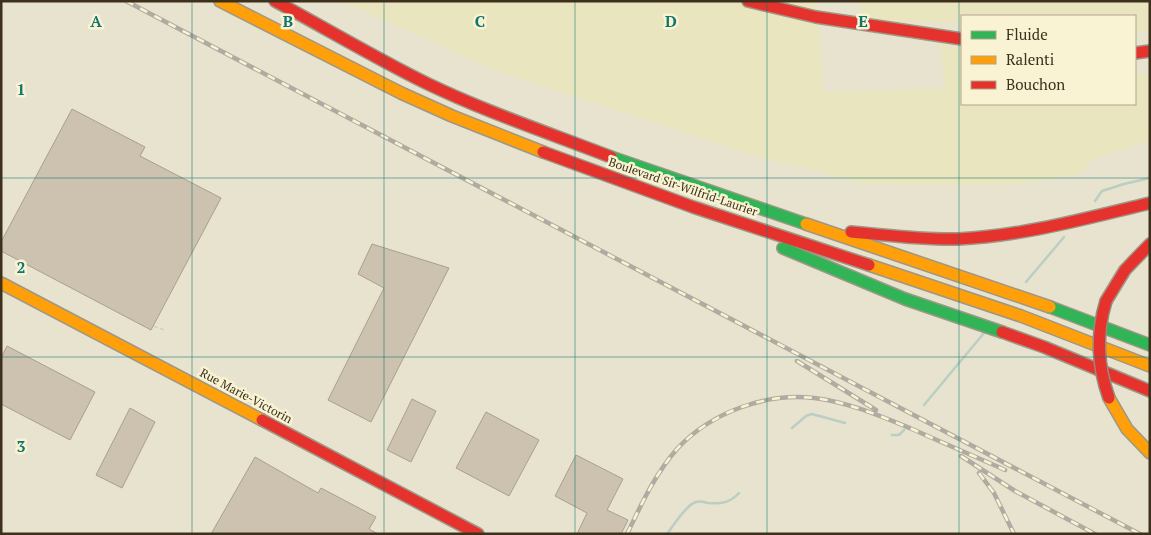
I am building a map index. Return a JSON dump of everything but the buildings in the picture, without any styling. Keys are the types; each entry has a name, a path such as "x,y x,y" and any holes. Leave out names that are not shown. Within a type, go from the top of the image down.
{"main road":[{"name":"Boulevard Sir-Wilfrid-Laurier","path":"220,1 369,78 429,106 506,138 630,184 1040,323 1150,366"},
{"name":"Boulevard Sir-Wilfrid-Laurier","path":"275,1 393,66 471,102 629,163 1056,310 1150,345"},
{"path":"748,1 816,17 961,39"},
{"path":"1136,53 1150,51"},
{"path":"630,184 891,294 1044,346 1150,390"},
{"path":"823,229 920,238 968,238 1007,235 1150,203"},
{"path":"1150,244 1126,266 1114,284 1106,301 1099,330 1098,349 1101,374 1108,398 1127,429 1150,453"},
{"name":"Rue Marie-Victorin","path":"1,283 478,534"}],"path":[{"path":"154,326 165,330"}],"shaded area":[{"path":"341,1 816,1 824,92 945,88 940,43 961,50 961,105 1136,105 1136,74 1150,73 1150,141 1093,159 1080,174 1007,185 868,184 753,155 502,73"},
{"path":"860,1 1150,1 1150,32 1136,31 1136,15 961,15 961,23 861,19"}],"waterway":[{"path":"1095,201 1102,191 1150,178"},
{"path":"1026,282 1064,237"},
{"path":"924,405 984,333"},
{"path":"792,428 806,416 812,414 845,423"},
{"path":"892,435 899,435 904,430"},
{"path":"667,534 680,516 692,504 696,502 721,503 732,499 739,493"}],"railway":[{"path":"126,1 1140,534"},
{"path":"797,361 876,410"},
{"path":"627,534 662,469 677,449 690,436 722,415 758,402 777,398 814,398 852,406 912,429 1005,470"},
{"path":"961,456 1015,491 1095,534"},
{"path":"979,473 994,493 1014,534"}],"traffic: fast":[{"path":"611,157 806,224"},
{"path":"783,248 905,299 1002,332"},
{"path":"1050,307 1150,345"}],"traffic: slow":[{"path":"220,1 401,93 452,116 543,152"},
{"path":"806,224 1050,307"},
{"path":"869,265 1021,316 1150,366"},
{"path":"1,283 262,420"},
{"path":"1109,398 1127,429 1150,453"}],"traffic: jam":[{"path":"275,1 449,94 611,157"},
{"path":"748,1 816,17 961,39"},
{"path":"1136,53 1150,51"},
{"path":"543,152 693,207 869,265"},
{"path":"851,232 931,239 982,237 1055,226 1150,203"},
{"path":"1106,301 1125,270 1150,244"},
{"path":"1106,301 1099,337 1099,349 1102,374 1109,398"},
{"path":"1002,332 1044,347 1150,391"},
{"path":"262,420 478,534"}]}
